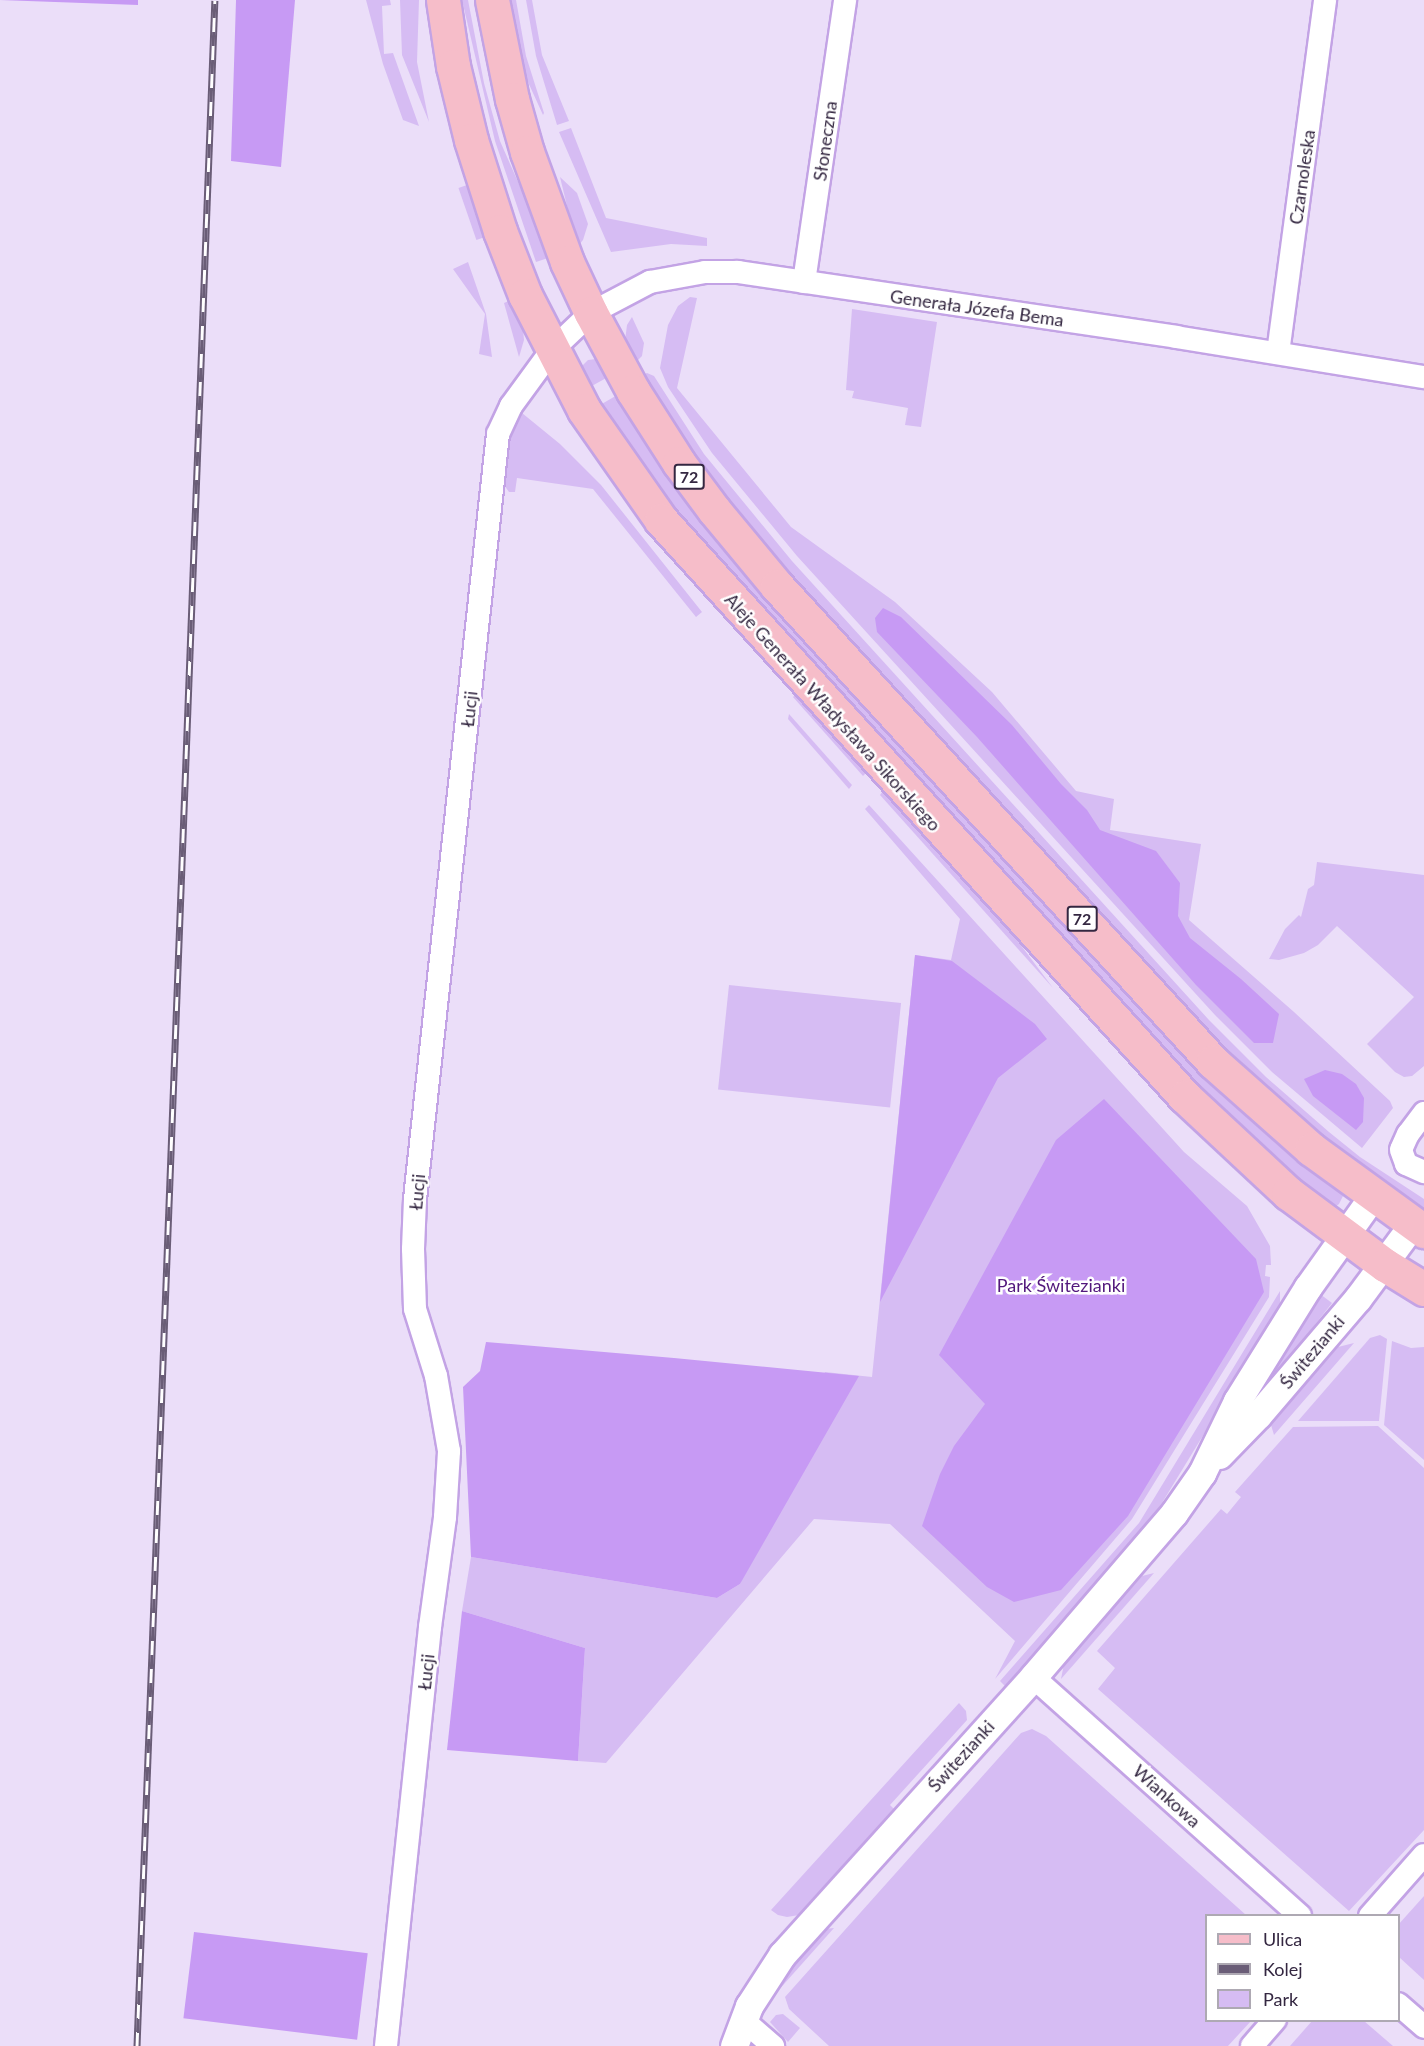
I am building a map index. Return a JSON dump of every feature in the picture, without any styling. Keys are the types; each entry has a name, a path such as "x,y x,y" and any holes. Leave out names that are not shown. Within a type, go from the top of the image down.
{"main road":[{"name":"Aleje Generała Władysława Sikorskiego","path":"443,0 453,66 480,172 510,259 552,350 584,410 633,482 687,551 1185,1097 1241,1152 1343,1235 1424,1289"},
{"name":"72","path":"492,0 512,99 530,160 563,251 591,313 633,391 679,463 729,529 777,586 1213,1062 1311,1149 1372,1196 1419,1227"}],"street":[{"name":"Słoneczna","path":"804,282 845,0"},
{"name":"Czarnoleska","path":"1278,353 1325,0"},
{"name":"Generała Józefa Bema","path":"552,350 591,313 639,286 690,273 738,272 1424,377"},
{"name":"Łucji","path":"386,2046 430,1627 445,1517 449,1451 436,1376 415,1309 413,1249 415,1199 498,434 511,406 552,350"},
{"path":"1424,1113 1408,1134 1401,1150 1406,1164 1424,1173"},
{"name":"Świtezianki","path":"1202,1473 1237,1401 1343,1235 1372,1196"},
{"name":"Świtezianki","path":"735,2046 743,2020 763,1980 794,1941 1133,1564 1202,1473 1258,1415 1419,1227"},
{"name":"Wiankowa","path":"1033,1677 1298,1914"},
{"path":"1372,1914 1424,1855"},
{"path":"1400,2006 1424,2027"},
{"path":"743,2020 773,2046"},
{"path":"1252,2046 1273,2022"}],"green space":[{"path":"0,0 138,0 138,5"},
{"path":"236,0 295,0 281,167 231,161"},
{"path":"366,0 390,0 391,5 382,6 384,54 393,53 419,126 403,120 383,64"},
{"path":"400,0 419,0 417,62 429,122 402,55"},
{"path":"462,0 468,0 484,83 500,141 551,257 536,262 495,141"},
{"path":"506,0 516,0 526,56 543,115 518,60"},
{"path":"526,0 532,0 542,55 569,121 557,125 536,56"},
{"path":"571,128 606,218 707,238 707,246 671,244 611,252 559,132"},
{"path":"560,177 577,193 588,224 583,240 577,247"},
{"path":"467,185 485,237 476,240 458,188"},
{"path":"468,262 486,314 492,357 479,354 485,314 453,269"},
{"path":"690,297 697,298 677,388 791,527 895,602 992,692 1076,791 1114,799 1110,830 1201,844 1189,920 1294,1012 1390,1101 1393,1108 1362,1148 1272,1072 1215,1015 797,556 712,453 668,387 660,368 668,325 678,306"},
{"path":"511,300 523,329 524,340 519,357 504,303"},
{"path":"852,309 937,322 921,427 905,425 908,408 852,398 854,391 846,390"},
{"path":"632,317 644,343 642,356 635,363 625,341 627,325"},
{"path":"596,359 608,377 590,387 582,366 588,360"},
{"path":"647,373 654,376 704,454 792,561 1209,1020 1266,1077 1329,1132 1360,1157 1424,1199 1424,1210 1323,1140 1228,1056 782,569 696,462 641,376"},
{"path":"619,394 1201,1070 1263,1129 1338,1189 1343,1196 1339,1204 1335,1207 1327,1205 1197,1090 676,516 600,405"},
{"path":"522,413 560,444 601,485 702,612 696,617 593,489 517,478 515,492 509,492 504,485 508,440 516,419"},
{"path":"883,608 901,617 1012,725 1061,784 1087,810 1100,830 1156,851 1180,883 1178,916 1190,938 1241,979 1279,1014 1273,1043 1254,1043 1196,985 977,737 877,632 875,618"},
{"path":"796,694 867,772 863,776 793,697"},
{"path":"789,714 852,785 849,789 788,719"},
{"path":"883,791 1017,940 1053,988 880,795"},
{"name":"Park Świtezianki","path":"869,805 1184,1152 1247,1206 1270,1246 1271,1265 1266,1265 1265,1276 1270,1277 1269,1297 1132,1519 995,1679 1015,1641 890,1524 814,1519 606,1763 578,1761 585,1648 462,1611 471,1557 717,1598 740,1584 825,1372 872,1377 915,955 951,960 960,919 865,809"},
{"path":"1317,862 1424,875 1424,1066 1412,1076 1404,1077 1395,1072 1367,1044 1414,997 1337,926 1318,945 1304,953 1279,960 1269,959 1285,929 1299,915 1301,917 1308,889 1314,885"},
{"path":"915,955 952,961 1035,1024 1047,1039 998,1078 880,1302"},
{"path":"729,985 901,1003 890,1108 718,1089"},
{"path":"1325,1070 1342,1074 1356,1084 1364,1098 1363,1122 1356,1130 1313,1096 1304,1079"},
{"path":"1104,1099 1256,1259 1264,1292 1128,1516 1061,1590 1014,1602 987,1587 922,1526 940,1474 954,1446 985,1404 939,1355 1056,1140"},
{"path":"1280,1291 1280,1309 1154,1516 1123,1555 1005,1686 1000,1681 1139,1523"},
{"path":"1320,1294 1332,1303 1251,1406 1248,1403"},
{"path":"1380,1335 1387,1339 1379,1421 1298,1421 1370,1338"},
{"path":"1392,1341 1411,1348 1424,1347 1424,1460 1384,1425"},
{"path":"486,1342 859,1376 740,1584 717,1598 471,1557 463,1387 480,1371"},
{"path":"1354,1343 1274,1435 1271,1425 1338,1347"},
{"path":"1378,1426 1424,1468 1424,1830 1349,1911 1098,1689 1115,1668 1097,1651 1221,1509 1227,1514 1241,1497 1235,1492 1293,1427"},
{"path":"1154,1573 1061,1679 1064,1664 1142,1576"},
{"path":"462,1611 585,1648 578,1761 447,1750"},
{"path":"959,1703 966,1711 967,1720 890,1805 894,1809 799,1915 787,1917 771,1910"},
{"path":"1032,1729 1046,1736 1245,1914 1205,1914 1205,2022 1250,2022 1228,2046 829,2046 789,2009 785,1997 1021,1733"},
{"path":"1424,1896 1424,1980 1400,1958 1400,1923"},
{"path":"834,1928 768,2002 776,1985 825,1929"},
{"path":"194,1932 368,1953 357,2040 183,2018"},
{"path":"783,2014 800,2028 788,2042 770,2022 776,2015"},
{"path":"1311,2022 1365,2022 1393,2046 1290,2046"}],"railway":[{"path":"137,2046 215,0"}]}
